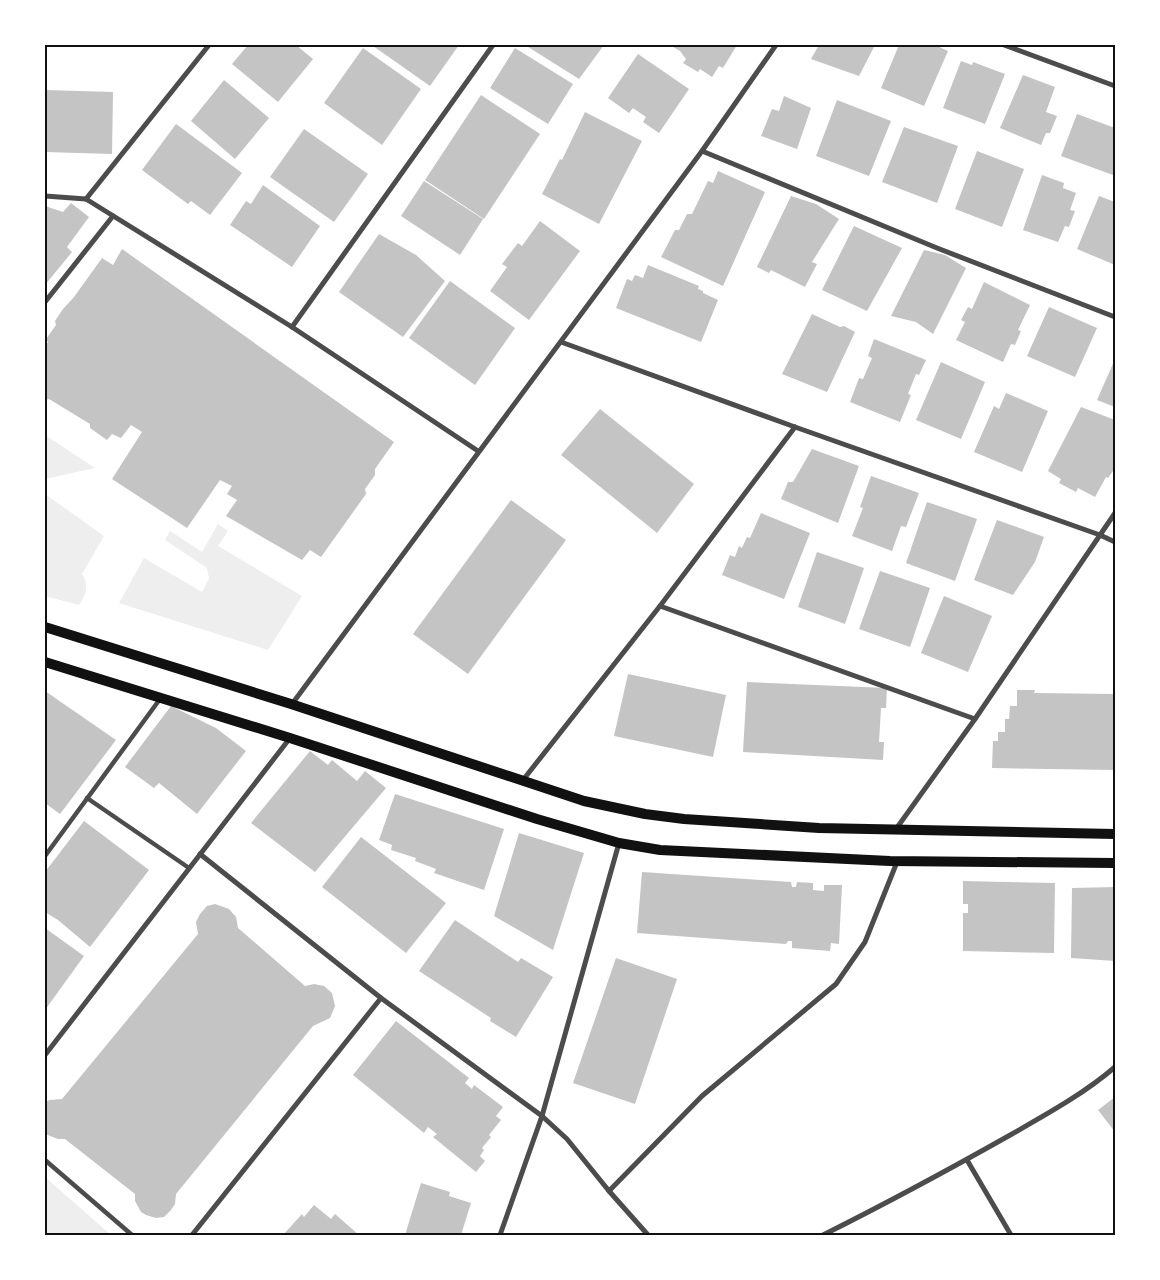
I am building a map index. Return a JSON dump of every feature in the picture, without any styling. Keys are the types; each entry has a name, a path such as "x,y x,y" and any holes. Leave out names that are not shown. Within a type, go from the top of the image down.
{"main road":[{"path":"45,626 291,704 584,801 646,814 684,819 819,828 1115,834"},
{"path":"45,662 290,738 537,820 619,843 660,850 897,861 1115,863"}],"street":[{"path":"86,199 209,45"},
{"path":"292,327 493,45"},
{"path":"291,704 702,151 776,45"},
{"path":"1004,45 1115,86"},
{"path":"702,151 937,248 1115,317"},
{"path":"45,196 86,199 292,327 478,451"},
{"path":"45,302 113,216"},
{"path":"560,342 1100,535 1115,542"},
{"path":"523,780 660,606 795,427"},
{"path":"896,830 975,719 1115,513"},
{"path":"660,606 975,719"},
{"path":"45,856 160,699"},
{"path":"46,1053 290,738"},
{"path":"87,798 189,868"},
{"path":"500,1235 542,1116 619,843"},
{"path":"200,854 381,998 542,1116 567,1139 648,1235"},
{"path":"609,1191 702,1096 836,984 865,942 897,861"},
{"path":"192,1235 381,998"},
{"path":"824,1235 967,1160 1040,1117 1105,1076 1115,1067"},
{"path":"45,1160 132,1235"},
{"path":"967,1160 1011,1235"}],"shaded area":[{"path":"45,435 95,468 45,479"},
{"path":"45,494 104,536 82,574 86,582 86,590 79,605 45,596"},
{"path":"218,524 228,531 218,546 302,596 268,650 119,603 144,558 202,592 209,578 207,568 165,540 170,531 202,552"},
{"path":"45,1177 111,1235 45,1235"}],"building":[{"path":"248,45 296,45 313,59 278,102 232,64"},
{"path":"374,45 459,45 430,86"},
{"path":"525,45 604,45 579,79"},
{"path":"670,45 737,45 723,68 719,66 712,77 700,69 698,72 683,63 686,59 680,51"},
{"path":"819,45 875,45 859,76 811,59"},
{"path":"899,45 935,45 948,51 924,106 881,88"},
{"path":"363,48 421,89 382,145 324,103"},
{"path":"515,48 573,84 548,124 490,88"},
{"path":"638,54 689,89 659,133 643,122 646,117 633,108 629,113 608,98"},
{"path":"961,61 972,65 973,62 1005,74 985,124 943,108"},
{"path":"1023,75 1055,87 1046,112 1057,116 1050,133 1046,133 1041,145 1000,128"},
{"path":"224,80 269,118 235,159 191,121"},
{"path":"45,90 113,92 112,154 45,152"},
{"path":"481,95 540,134 484,219 425,180"},
{"path":"784,96 811,108 797,149 761,136 772,109 779,111"},
{"path":"837,100 891,121 869,176 816,156"},
{"path":"585,112 642,141 599,224 542,194 560,159 562,160"},
{"path":"1077,114 1115,128 1115,171 1113,175 1061,156"},
{"path":"176,124 242,173 210,215 191,201 188,204 142,170"},
{"path":"904,127 958,146 937,203 882,182"},
{"path":"304,129 368,174 334,222 270,177"},
{"path":"977,151 1024,169 1002,227 955,209"},
{"path":"718,171 765,192 723,286 661,257 675,230 679,230 687,214 692,214 708,181 713,183"},
{"path":"1042,175 1064,183 1063,188 1076,193 1070,210 1075,211 1069,227 1065,226 1058,242 1023,230"},
{"path":"424,181 483,219 460,255 401,216"},
{"path":"263,185 320,226 292,267 230,225 246,201 251,204"},
{"path":"791,196 816,204 839,219 812,262 817,264 805,287 771,270 769,273 757,267"},
{"path":"1099,196 1115,202 1115,265 1077,249"},
{"path":"71,203 89,217 67,247 72,252 45,285 45,206 63,212"},
{"path":"540,221 580,251 529,320 490,291 507,267 502,264 518,243 522,246"},
{"path":"854,226 902,248 867,311 822,290"},
{"path":"379,234 416,255 445,281 403,337 339,292"},
{"path":"122,249 394,442 375,469 375,475 365,489 366,494 321,557 310,550 302,560 226,516 237,500 227,494 232,486 220,480 187,528 112,479 142,432 131,425 121,438 112,434 107,440 90,428 90,424 49,399 45,400 45,346 48,342 46,339 56,325 55,321 102,258 113,265"},
{"path":"924,250 945,255 966,268 933,334 916,322 891,316"},
{"path":"648,265 699,286 698,289 703,291 703,293 718,300 701,342 616,308 627,279 632,281 635,275 643,278"},
{"path":"450,281 515,328 475,385 409,338"},
{"path":"984,282 1030,305 1018,330 1021,331 1015,345 1011,344 1003,362 956,340 965,322 961,320 968,307 972,309"},
{"path":"1049,307 1097,328 1075,377 1027,356"},
{"path":"812,314 855,332 827,392 782,374"},
{"path":"874,339 926,360 919,375 916,374 908,394 911,395 900,422 850,402 859,378 863,379 872,358 868,356"},
{"path":"1115,359 1115,407 1097,400"},
{"path":"941,362 985,382 961,439 916,420"},
{"path":"1006,393 1048,411 1022,472 974,452 994,406 999,409"},
{"path":"1081,407 1115,420 1115,468 1108,478 1106,477 1095,497 1078,488 1076,492 1059,483 1061,479 1048,471"},
{"path":"600,409 694,484 657,533 561,455"},
{"path":"812,449 859,466 838,523 781,499 788,482 793,482"},
{"path":"871,476 919,493 906,527 901,526 892,551 852,536 863,508 860,507"},
{"path":"511,500 566,540 468,674 413,634"},
{"path":"927,502 977,519 955,581 906,563"},
{"path":"761,513 810,533 784,599 722,575 730,555 735,557 739,546 742,548 747,537 750,538"},
{"path":"997,520 1044,537 1035,562 1013,595 974,580"},
{"path":"817,552 864,568 845,624 798,607"},
{"path":"880,571 930,588 910,647 859,629"},
{"path":"944,596 992,616 968,672 921,653"},
{"path":"628,674 726,695 713,757 614,736"},
{"path":"747,682 887,688 886,708 881,708 879,742 884,742 883,760 743,752"},
{"path":"1017,690 1035,690 1034,693 1115,694 1115,770 992,768 993,741 998,741 998,732 1005,732 1005,719 1009,719 1010,706 1017,706"},
{"path":"45,691 116,740 60,814 45,803"},
{"path":"171,706 216,728 246,751 197,814 159,783 154,788 125,767"},
{"path":"310,751 328,765 332,760 357,781 365,771 386,788 315,872 251,823"},
{"path":"395,794 504,829 484,890 434,873 436,869 415,861 416,858 391,850 392,845 379,840"},
{"path":"84,821 149,870 90,947 58,920 45,912 45,872"},
{"path":"519,833 584,853 553,950 494,916"},
{"path":"361,837 446,903 406,953 322,887"},
{"path":"642,872 791,882 792,887 796,887 797,882 813,883 813,890 824,891 824,885 842,885 839,944 831,943 830,951 792,948 792,941 788,941 786,944 637,933"},
{"path":"963,881 1055,883 1054,953 963,951 963,913 968,913 968,904 963,904"},
{"path":"1115,887 1115,961 1071,958 1072,888"},
{"path":"215,904 229,909 236,917 238,928 305,986 314,984 324,986 332,993 335,1006 330,1018 313,1026 176,1194 175,1204 171,1210 164,1217 156,1218 141,1212 135,1201 135,1194 65,1139 58,1139 45,1134 45,1102 62,1099 198,934 196,922 200,914 207,906"},
{"path":"455,920 518,962 521,958 553,977 516,1037 490,1021 491,1018 419,971"},
{"path":"45,928 84,956 45,1010"},
{"path":"616,958 677,979 635,1104 573,1083"},
{"path":"396,1021 469,1078 465,1083 472,1089 474,1085 503,1107 496,1116 501,1120 489,1135 491,1137 482,1148 484,1150 480,1156 485,1161 476,1172 433,1137 437,1134 428,1127 424,1133 353,1075"},
{"path":"1115,1097 1115,1132 1098,1110"},
{"path":"421,1183 450,1192 449,1196 471,1203 461,1235 405,1235"},
{"path":"314,1205 331,1219 335,1214 359,1235 283,1235 302,1214 304,1217"}]}
